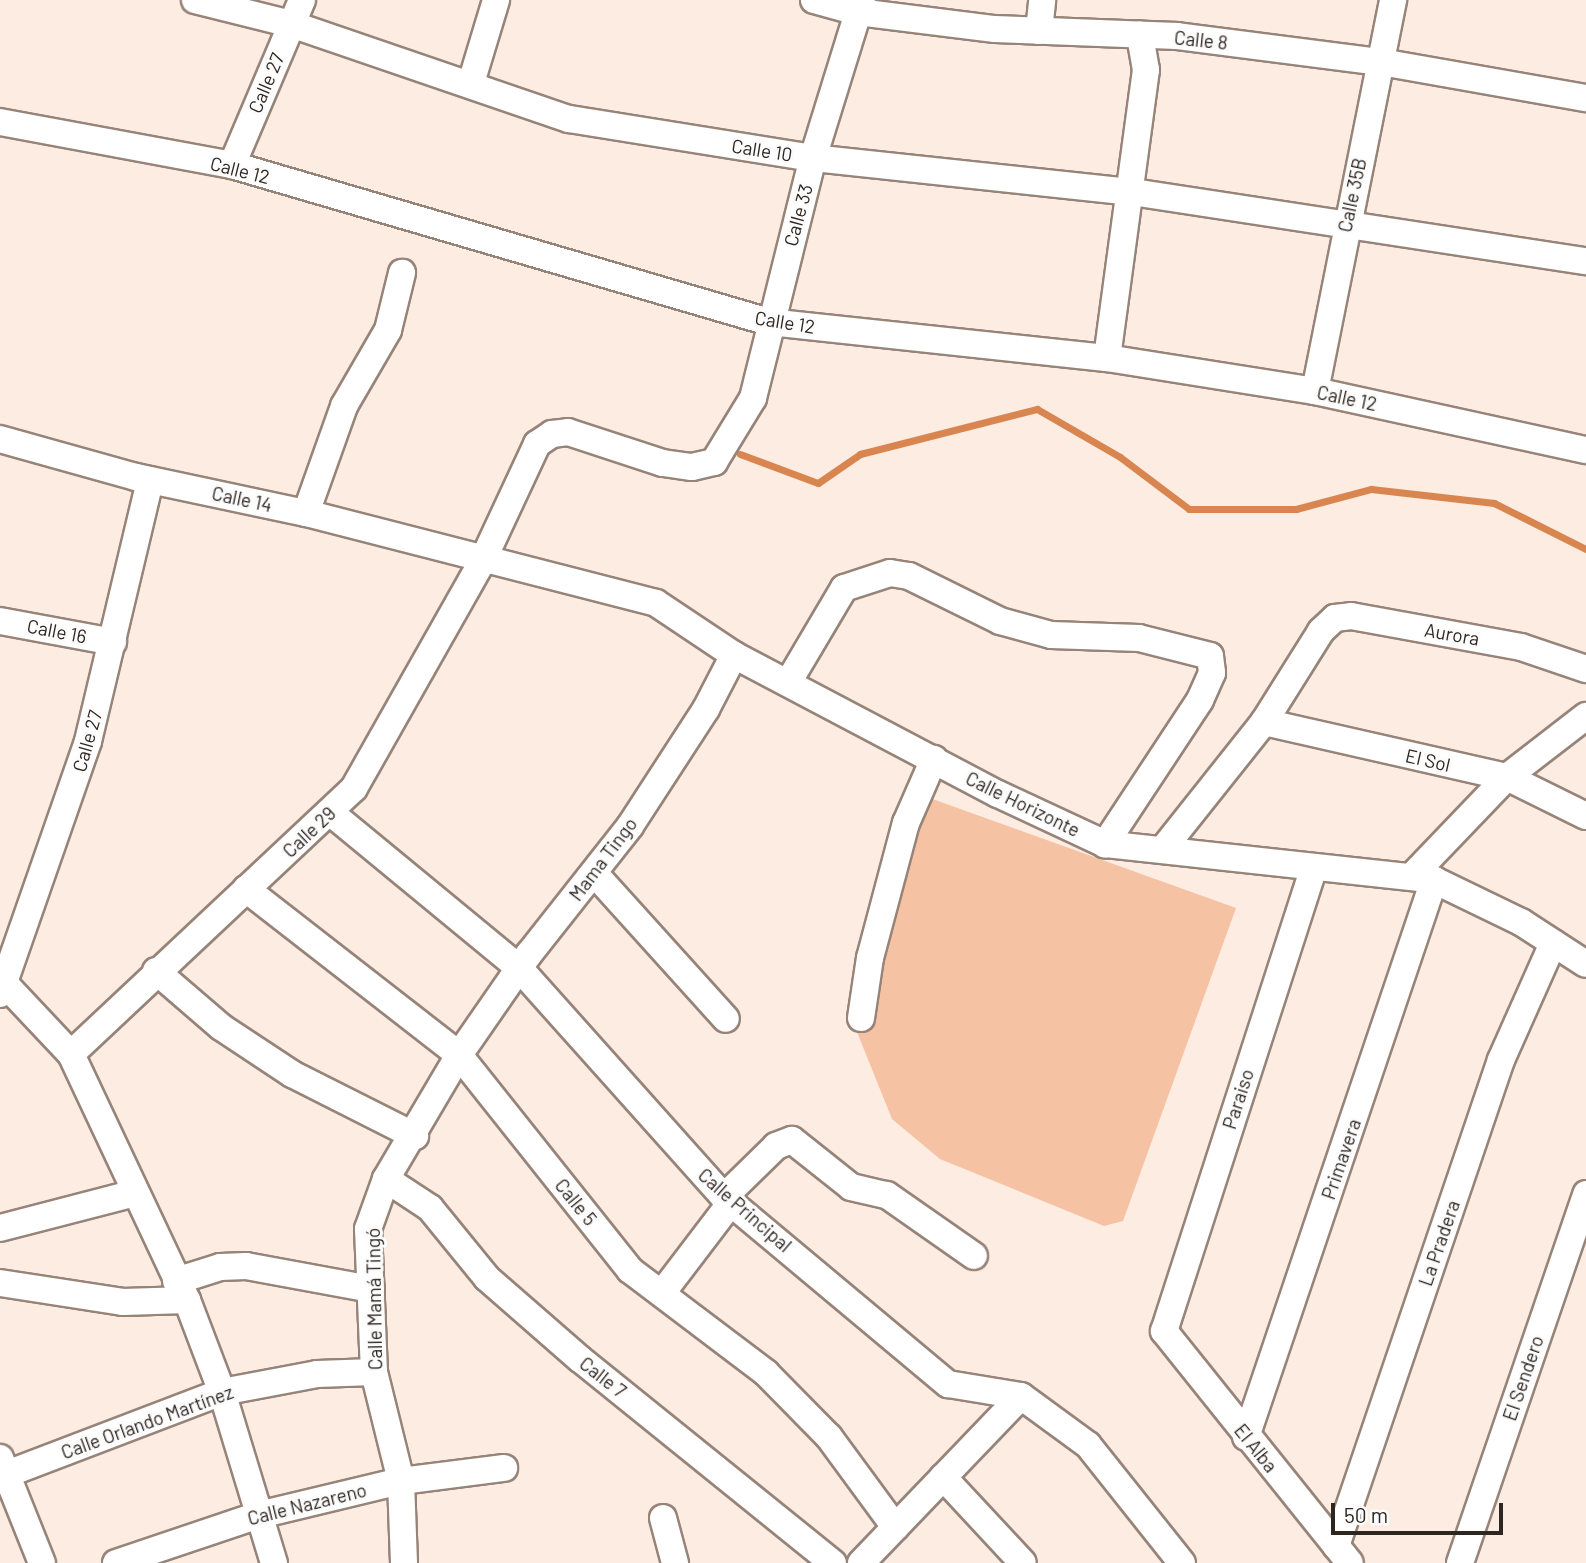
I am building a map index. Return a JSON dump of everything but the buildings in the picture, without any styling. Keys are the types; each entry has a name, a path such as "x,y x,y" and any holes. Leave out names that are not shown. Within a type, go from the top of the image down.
{"street":[{"name":"Calle 10","path":"195,0 297,12 471,83 569,119 813,158 1133,192 1586,261"},
{"path":"471,83 496,0"},
{"name":"Calle 8","path":"814,0 1039,31 1177,36 1381,62 1586,98"},
{"path":"1039,31 1042,0"},
{"name":"Calle 35B","path":"1315,391 1393,0"},
{"name":"Calle 33","path":"765,352 769,322 813,158 860,6"},
{"name":"Calle 27","path":"232,165 297,12"},
{"path":"1107,358 1133,192 1146,70 1140,35"},
{"name":"Calle 12","path":"0,122 232,165 769,322 1107,358 1315,391 1586,450"},
{"path":"306,513 344,406 388,330 402,273"},
{"name":"Calle 29","path":"71,1054 156,971 331,813 354,789 483,559 537,444 552,433 568,432 663,463 692,467 714,462 753,398 765,352"},
{"name":"Calle 14","path":"0,439 150,480 306,513 483,559"},
{"name":"Calle 27","path":"3,978 88,741 150,480"},
{"name":"Calle Horizonte","path":"483,559 656,603 734,655 1105,844 1423,878 1553,943 1586,964"},
{"path":"789,681 844,588 890,573 909,576 1000,621 1051,635 1139,638 1210,656 1212,673 1200,700 1105,844"},
{"name":"Aurora","path":"1264,722 1321,631 1335,618 1351,616 1521,647 1586,669"},
{"name":"Calle 16","path":"0,621 113,642"},
{"name":"Mama Tingo","path":"459,1055 520,969 595,874 706,709 734,655"},
{"path":"1423,878 1507,777 1586,716"},
{"path":"1163,849 1264,722"},
{"name":"El Sol","path":"1264,722 1507,777 1586,816"},
{"path":"862,1018 870,958 906,823 934,759"},
{"name":"Calle Principal","path":"331,813 520,969 728,1199 948,1384 1021,1395 1088,1445 1182,1563"},
{"name":"Paraiso","path":"1164,1331 1314,867"},
{"path":"595,874 726,1019"},
{"name":"Primavera","path":"1247,1437 1423,878"},
{"name":"Calle 5","path":"246,889 459,1055 630,1270 766,1373 829,1437 895,1527"},
{"name":"La Pradera","path":"1343,1555 1501,1060 1553,943"},
{"path":"156,971 221,1027 292,1074 415,1136"},
{"path":"3,978 71,1054 181,1290 222,1392 274,1563"},
{"name":"Calle Mamá Tingó","path":"404,1563 401,1481 374,1372 368,1229 386,1179 415,1136 459,1055"},
{"path":"662,1293 728,1199 776,1146 792,1140 851,1187 887,1195 974,1256"},
{"name":"Calle 7","path":"386,1179 430,1208 487,1278 580,1359 833,1563"},
{"path":"0,1228 135,1193"},
{"name":"El Sendero","path":"1460,1563 1586,1194"},
{"path":"0,1283 123,1302 181,1290 220,1267 246,1266 371,1289"},
{"name":"El Alba","path":"1164,1331 1343,1555"},
{"name":"Calle Orlando Martínez","path":"3,1466 222,1392 317,1374 374,1372"},
{"path":"861,1563 1021,1395"},
{"path":"3,1466 42,1563"},
{"name":"Calle Nazareno","path":"116,1563 259,1515 401,1481 504,1468"},
{"path":"943,1478 1023,1563"},
{"path":"663,1518 675,1563"}],"shaded area":[{"path":"927,797 1236,908 1123,1221 1104,1226 940,1159 892,1119 857,1032 861,980"}],"waterway":[{"path":"740,454 818,483 860,454 1037,409 1120,457 1189,509 1296,509 1371,489 1494,503 1586,549"}]}
